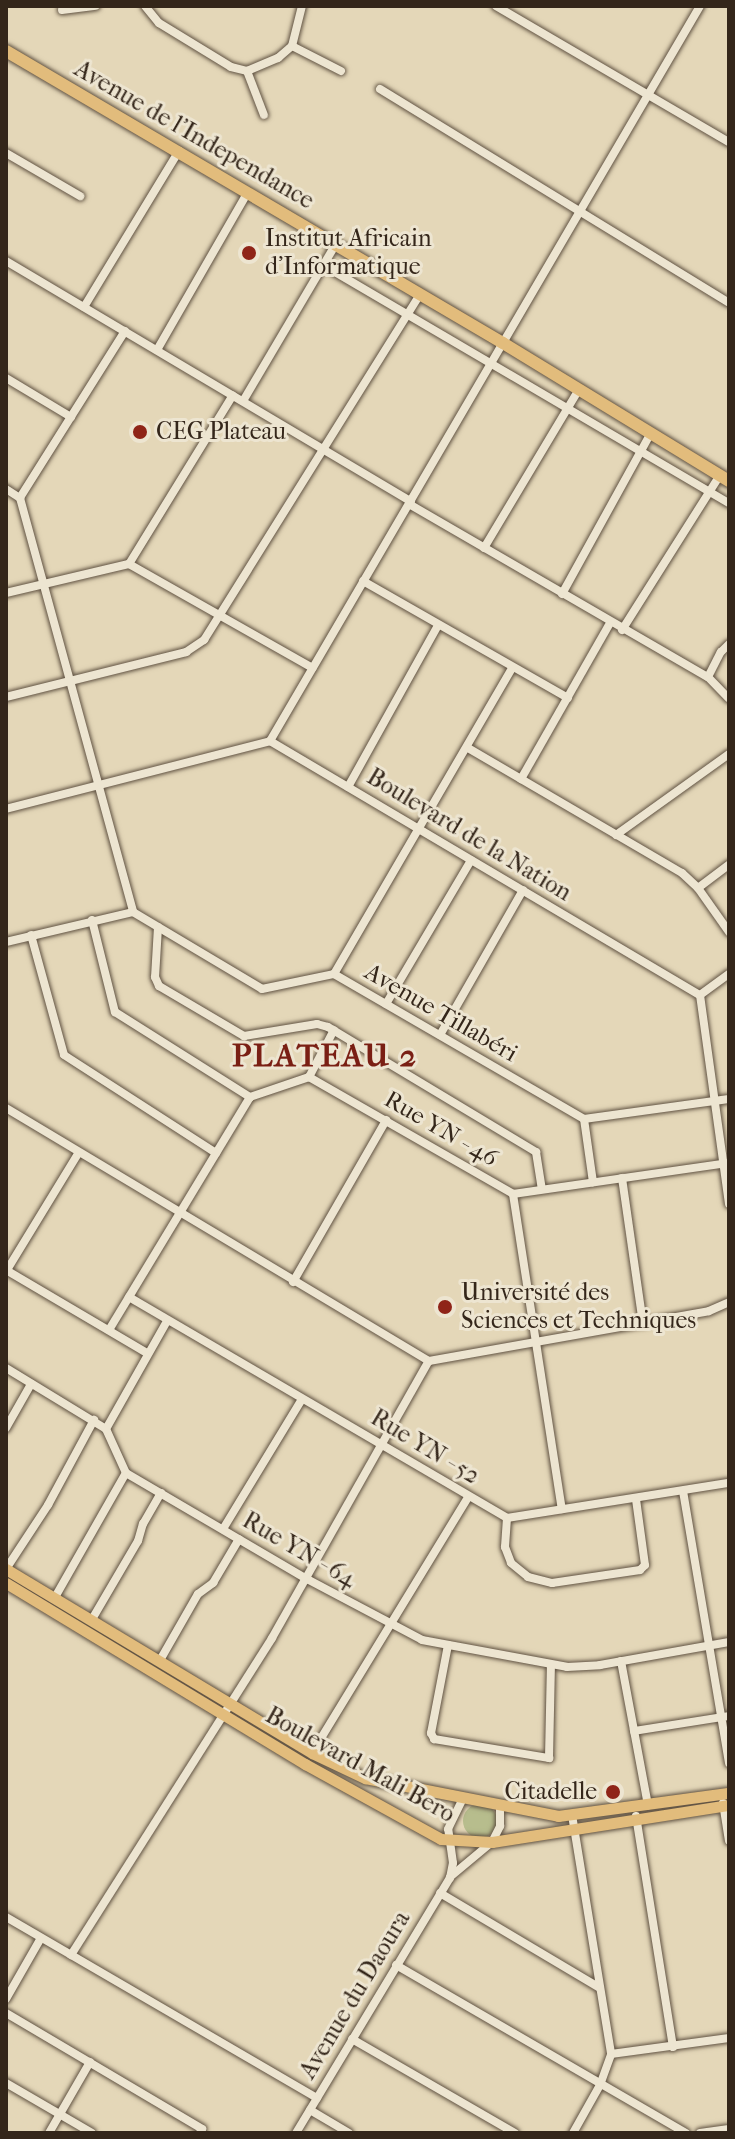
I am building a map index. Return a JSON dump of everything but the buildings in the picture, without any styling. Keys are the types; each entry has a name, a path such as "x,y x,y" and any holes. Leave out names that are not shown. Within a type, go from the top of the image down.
{"highway":[{"name":"Avenue de l'Independance","path":"6,51 503,343 724,478"}],"main road":[{"name":"Boulevard Mali Bero","path":"6,1569 159,1662 224,1708 365,1778 500,1805 572,1815 648,1805 726,1800"},
{"name":"Boulevard Mali Bero","path":"6,1583 224,1708 424,1832 448,1841 492,1842 636,1821 726,1800"}],"street":[{"path":"62,10 96,6"},
{"path":"145,6 159,23 231,67 247,71 278,58 292,46 302,6"},
{"path":"496,6 729,142"},
{"path":"6,809 270,741 700,6"},
{"path":"292,46 341,71"},
{"path":"247,71 264,115"},
{"path":"380,89 729,303"},
{"path":"84,307 179,151"},
{"path":"6,153 80,196"},
{"path":"157,350 248,192"},
{"path":"243,401 336,244"},
{"path":"6,261 610,623 708,677 729,699"},
{"path":"323,265 729,503"},
{"path":"6,697 70,683 196,648 221,615 420,294"},
{"path":"20,498 125,331"},
{"path":"6,378 71,417"},
{"path":"484,548 579,389"},
{"path":"129,564 233,395"},
{"path":"562,594 651,433"},
{"path":"622,630 710,492 724,478"},
{"path":"6,489 20,498 133,912 6,942"},
{"path":"6,593 129,564 313,668"},
{"path":"363,581 568,698"},
{"path":"521,779 610,623"},
{"path":"348,787 438,625"},
{"path":"708,677 729,644"},
{"path":"334,974 421,830 513,667"},
{"name":"Boulevard de la Nation","path":"270,741 700,995"},
{"path":"468,748 682,873 698,888 729,932"},
{"path":"616,835 729,754"},
{"path":"386,1004 471,860"},
{"path":"698,888 729,865"},
{"path":"440,1035 523,890"},
{"name":"Avenue Tillabéri","path":"133,912 262,989 334,974 584,1119"},
{"path":"92,920 115,1012 250,1097"},
{"path":"158,927 155,977 159,986 244,1036 317,1024 334,1030 536,1152 542,1188"},
{"path":"31,935 64,1055 216,1153"},
{"path":"729,974 700,995 727,1163 729,1204"},
{"path":"109,1330 250,1097 309,1077 334,1030"},
{"name":"Rue YN - 46","path":"309,1077 513,1194 727,1163"},
{"path":"593,1182 584,1119 729,1099"},
{"path":"6,1108 429,1361 709,1311 729,1302"},
{"path":"293,1282 386,1120"},
{"path":"79,1152 6,1270 147,1353"},
{"path":"622,1178 643,1323"},
{"path":"513,1194 562,1509"},
{"name":"Rue YN - 52","path":"129,1297 507,1518"},
{"path":"106,1429 167,1321"},
{"path":"71,1955 307,1579 429,1361"},
{"path":"6,1368 106,1429 126,1473 54,1599"},
{"path":"6,1428 31,1384"},
{"path":"223,1529 302,1399"},
{"path":"6,1569 48,1505 94,1420"},
{"name":"Rue YN - 64","path":"126,1473 307,1579 422,1640 551,1665 584,1667 729,1642"},
{"path":"636,1499 645,1565 640,1570 552,1583 528,1577 511,1563 505,1547 507,1518 729,1483"},
{"path":"683,1491 709,1646 725,1717 729,1763"},
{"path":"91,1621 138,1541 143,1524 161,1493"},
{"path":"312,1753 468,1497"},
{"path":"159,1662 198,1594 213,1583 239,1539"},
{"path":"448,1645 431,1733 434,1739 549,1758 551,1665"},
{"path":"621,1661 648,1805"},
{"path":"634,1731 725,1717"},
{"path":"450,1878 453,1857 448,1841 451,1820 463,1798"},
{"path":"726,1800 729,1841"},
{"path":"492,1842 500,1826 500,1805"},
{"path":"634,1807 673,2047"},
{"path":"572,1815 611,2054 600,2085 573,2133"},
{"name":"Avenue du Daoura","path":"296,2133 450,1878 492,1842"},
{"path":"440,1893 598,1987"},
{"path":"6,1917 317,2098"},
{"path":"6,1999 41,1938"},
{"path":"396,1965 686,2133"},
{"path":"6,2013 201,2131"},
{"path":"611,2054 729,2038"},
{"path":"352,2039 515,2133"},
{"path":"49,2133 90,2062"},
{"path":"6,2083 92,2133"},
{"path":"310,2110 349,2133"},
{"path":"700,2133 729,2129"}],"green space":[{"path":"480,1804 492,1809 497,1821 492,1833 480,1838 468,1833 463,1821 468,1809"}],"place":[{"name":"Institut Africain d’Informatique","path":"249,253"},
{"name":"CEG Plateau","path":"140,432"},
{"name":"Université des Sciences et Techniques","path":"445,1307"},
{"name":"Citadelle","path":"613,1792"}],"district":[{"name":"PLATEAU 2","path":"325,1056"}]}
